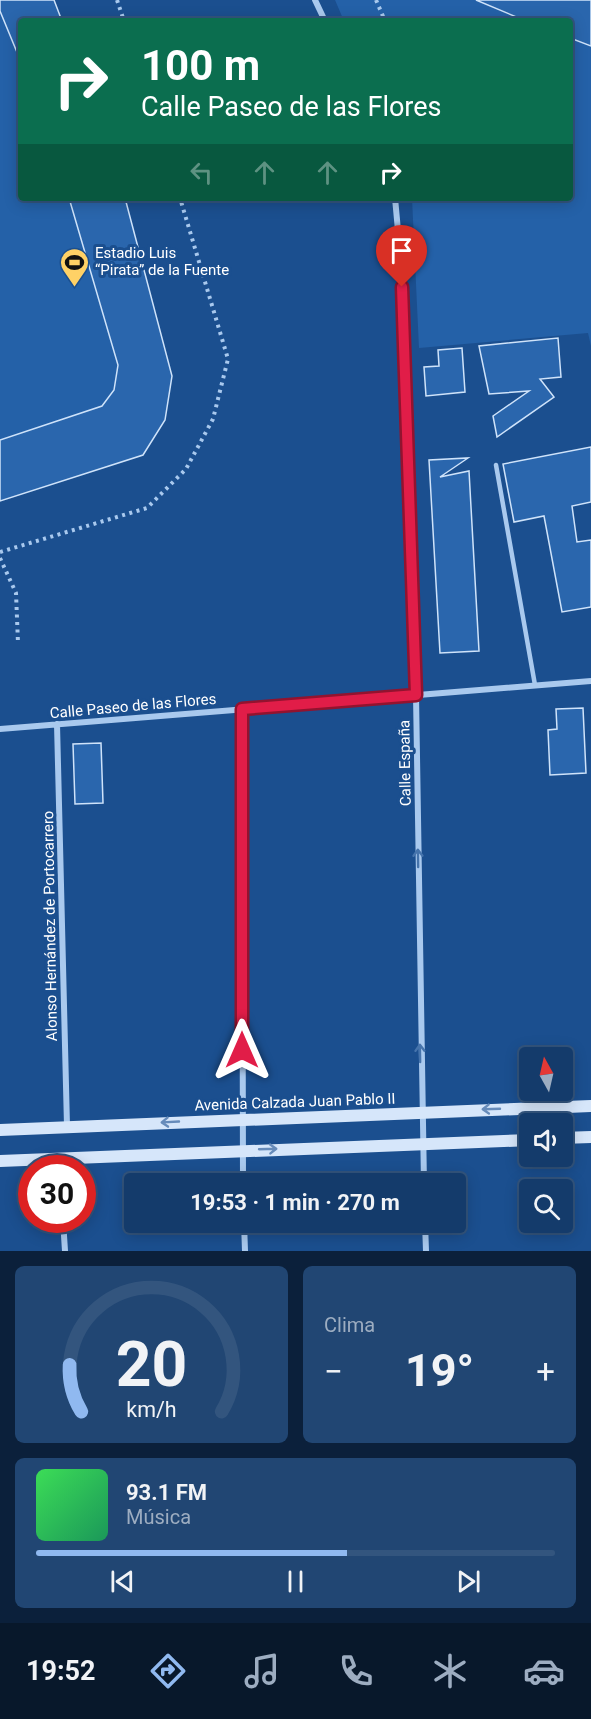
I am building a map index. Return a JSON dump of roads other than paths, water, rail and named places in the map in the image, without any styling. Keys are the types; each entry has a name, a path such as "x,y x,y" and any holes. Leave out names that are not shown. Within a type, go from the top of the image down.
{"main road":[{"name":"Avenida Calzada Juan Pablo II","path":"0,1130 591,1106"},
{"path":"573,1138 591,1137"},
{"path":"96,1161 242,1150 519,1141"},
{"path":"0,1161 18,1162"}],"street":[{"path":"315,0 324,18"},
{"name":"Calle España","path":"395,201 401,264 416,695 423,1173"},
{"name":"Calle Paseo de las Flores","path":"0,729 591,681"},
{"path":"242,709 243,1173"},
{"name":"Alonso Hernández de Portocarrero","path":"57,724 67,1126"},
{"path":"64,1233 65,1251"},
{"path":"244,1233 245,1251"},
{"path":"425,1233 426,1251"}],"lane":[{"path":"496,465 536,685"}],"place":[{"name":"Estadio Luis “Pirata” de la Fuente","path":"74,288"}]}
